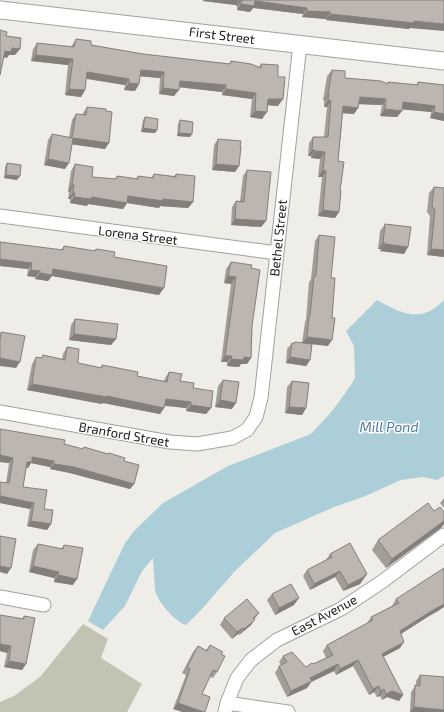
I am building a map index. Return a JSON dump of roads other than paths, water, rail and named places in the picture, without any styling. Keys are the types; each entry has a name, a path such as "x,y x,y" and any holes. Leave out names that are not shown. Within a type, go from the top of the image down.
{"street":[{"name":"First Street","path":"0,10 444,60"},
{"name":"Bethel Street","path":"247,430 256,417 261,398 300,44"},
{"name":"Lorena Street","path":"0,216 277,253"},
{"name":"Branford Street","path":"0,412 170,442 197,444 232,438 247,430"},
{"name":"East Avenue","path":"226,707 237,678 251,660 277,640 341,609 383,581 444,535"},
{"path":"0,597 44,605"},
{"path":"226,707 288,712"}],"water":[{"name":"Mill Pond","path":"377,300 403,312 419,314 436,307 444,300 444,476 437,480 423,477 401,480 275,533 235,571 186,625 172,616 156,595 153,558 142,571 125,606 103,630 88,621 125,543 135,530 163,503 228,466 311,434 333,410 355,378 354,346 346,331"}]}
